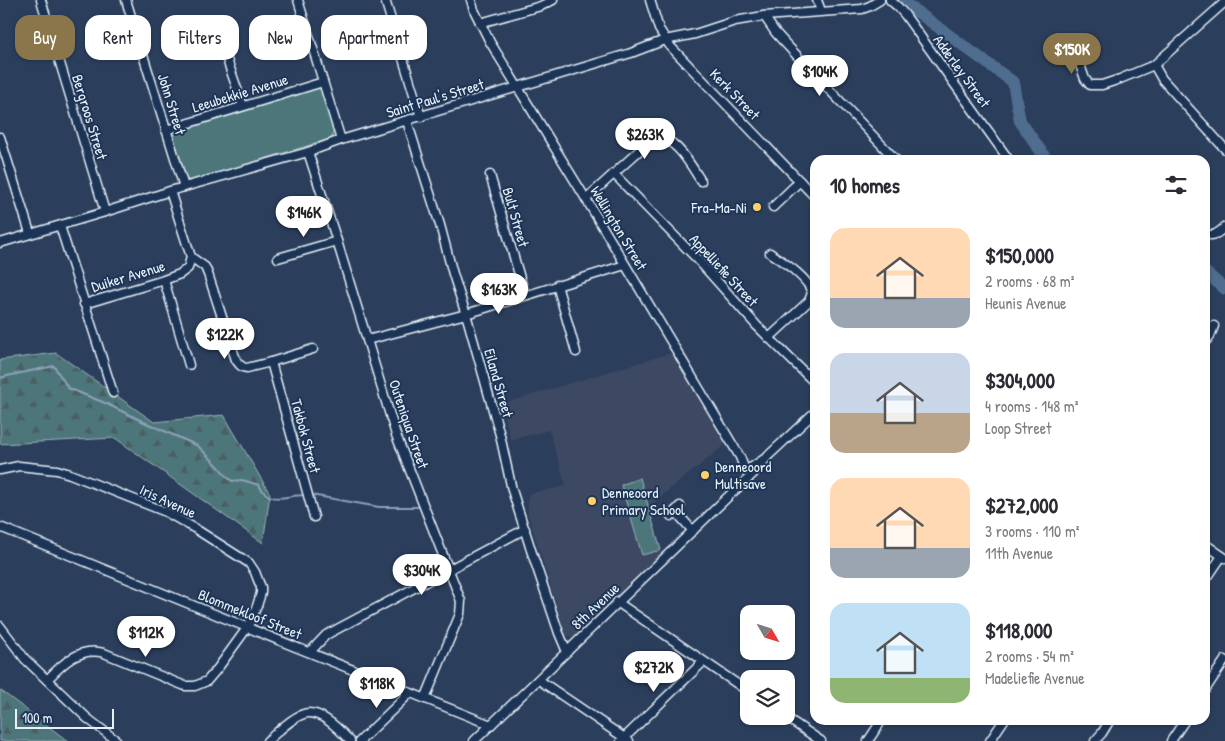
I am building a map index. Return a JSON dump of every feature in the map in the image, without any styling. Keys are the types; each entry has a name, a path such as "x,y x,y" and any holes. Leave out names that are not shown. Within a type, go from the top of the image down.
{"street":[{"name":"Bergroos Street","path":"41,0 105,212"},
{"name":"John Street","path":"126,0 184,187"},
{"path":"298,0 341,140"},
{"path":"385,0 421,117"},
{"name":"Wellington Street","path":"471,0 480,23 748,474"},
{"path":"480,23 541,6 553,0"},
{"name":"Kerk Street","path":"650,0 659,29 665,40 810,192"},
{"path":"818,0 821,12"},
{"name":"Saint Paul's Street","path":"0,243 170,191 308,152 341,140 631,53 665,40 764,16 862,9 880,0"},
{"name":"Adderley Street","path":"890,0 905,15 1005,155"},
{"path":"1075,51 1086,82 1090,85 1102,85 1154,66 1225,2"},
{"path":"764,16 784,42 891,155"},
{"path":"227,60 242,106"},
{"path":"1154,66 1162,79 1225,149"},
{"name":"Leeubekkie Avenue","path":"166,130 323,82"},
{"name":"Eiland Street","path":"407,121 466,314 500,435 512,490 558,633 567,652"},
{"path":"0,137 30,234"},
{"path":"586,199 652,139 658,137 676,146 701,181"},
{"name":"Outeniqua Street","path":"308,152 396,434 460,596 462,606 460,614 425,699"},
{"name":"Appelliefie Street","path":"614,174 769,338 810,378"},
{"name":"Bult Street","path":"490,175 525,295"},
{"path":"773,207 800,181"},
{"path":"170,191 191,257 205,267 208,274 238,363 245,368 314,349"},
{"path":"60,226 113,393"},
{"path":"1210,236 1217,234 1225,227"},
{"path":"278,258 337,240"},
{"path":"770,253 798,274 810,288"},
{"name":"Duiker Avenue","path":"84,304 164,280 185,271 190,264 191,257"},
{"path":"367,340 466,314 625,265"},
{"path":"164,280 189,366"},
{"path":"557,285 576,352"},
{"path":"769,338 810,298"},
{"path":"1210,336 1214,326"},
{"name":"Takbok Street","path":"271,362 314,517"},
{"name":"8th Avenue","path":"474,741 693,531 734,491 748,474 810,417"},
{"name":"Iris Avenue","path":"0,470 19,466 57,470 170,514 246,561 255,572 261,586 257,606 248,628 211,678 204,683 189,687 185,686 104,653 92,651 82,653 69,660 47,680"},
{"path":"675,511 693,531"},
{"name":"Blommekloof Street","path":"0,527 491,725"},
{"path":"310,652 326,635 524,529"},
{"path":"1210,547 1224,557 1210,575"},
{"path":"618,602 740,686"},
{"path":"0,626 18,650 47,680 87,718 117,741"},
{"path":"1210,682 1225,660"},
{"path":"538,680 624,740 703,662"},
{"path":"360,741 410,693"},
{"path":"267,741 294,719 309,713 330,722 350,741"},
{"path":"795,723 821,741"},
{"path":"868,741 879,725"},
{"path":"990,741 1001,725"},
{"path":"1095,741 1107,725"},
{"path":"1171,741 1182,725"}],"shaded area":[{"name":"Denneoord Primary School","path":"671,353 726,444 648,507 662,554 576,638 566,635 528,514 528,494 566,486 549,430 511,440 501,404"}],"green space":[{"path":"318,87 323,92 334,130 330,139 194,180 188,180 183,176 172,138 174,131"},
{"path":"56,353 154,422 224,415 270,494 263,543 115,438 0,444 0,360"},
{"path":"640,478 661,550 642,555 621,485"},
{"path":"0,690 68,741 0,741"}],"waterway":[{"path":"901,0 1013,82 1020,121 1044,155"},
{"path":"1210,276 1225,289"},
{"path":"0,378 54,366 68,388 198,446 232,481 242,480 259,485 263,492 274,498 306,495"},
{"path":"311,495 379,507 418,507"}],"place":[{"name":"Fra-Ma-Ni","path":"757,207"},
{"name":"Denneoord Multisave","path":"705,475"},
{"name":"Denneoord Primary School","path":"592,501"}]}
